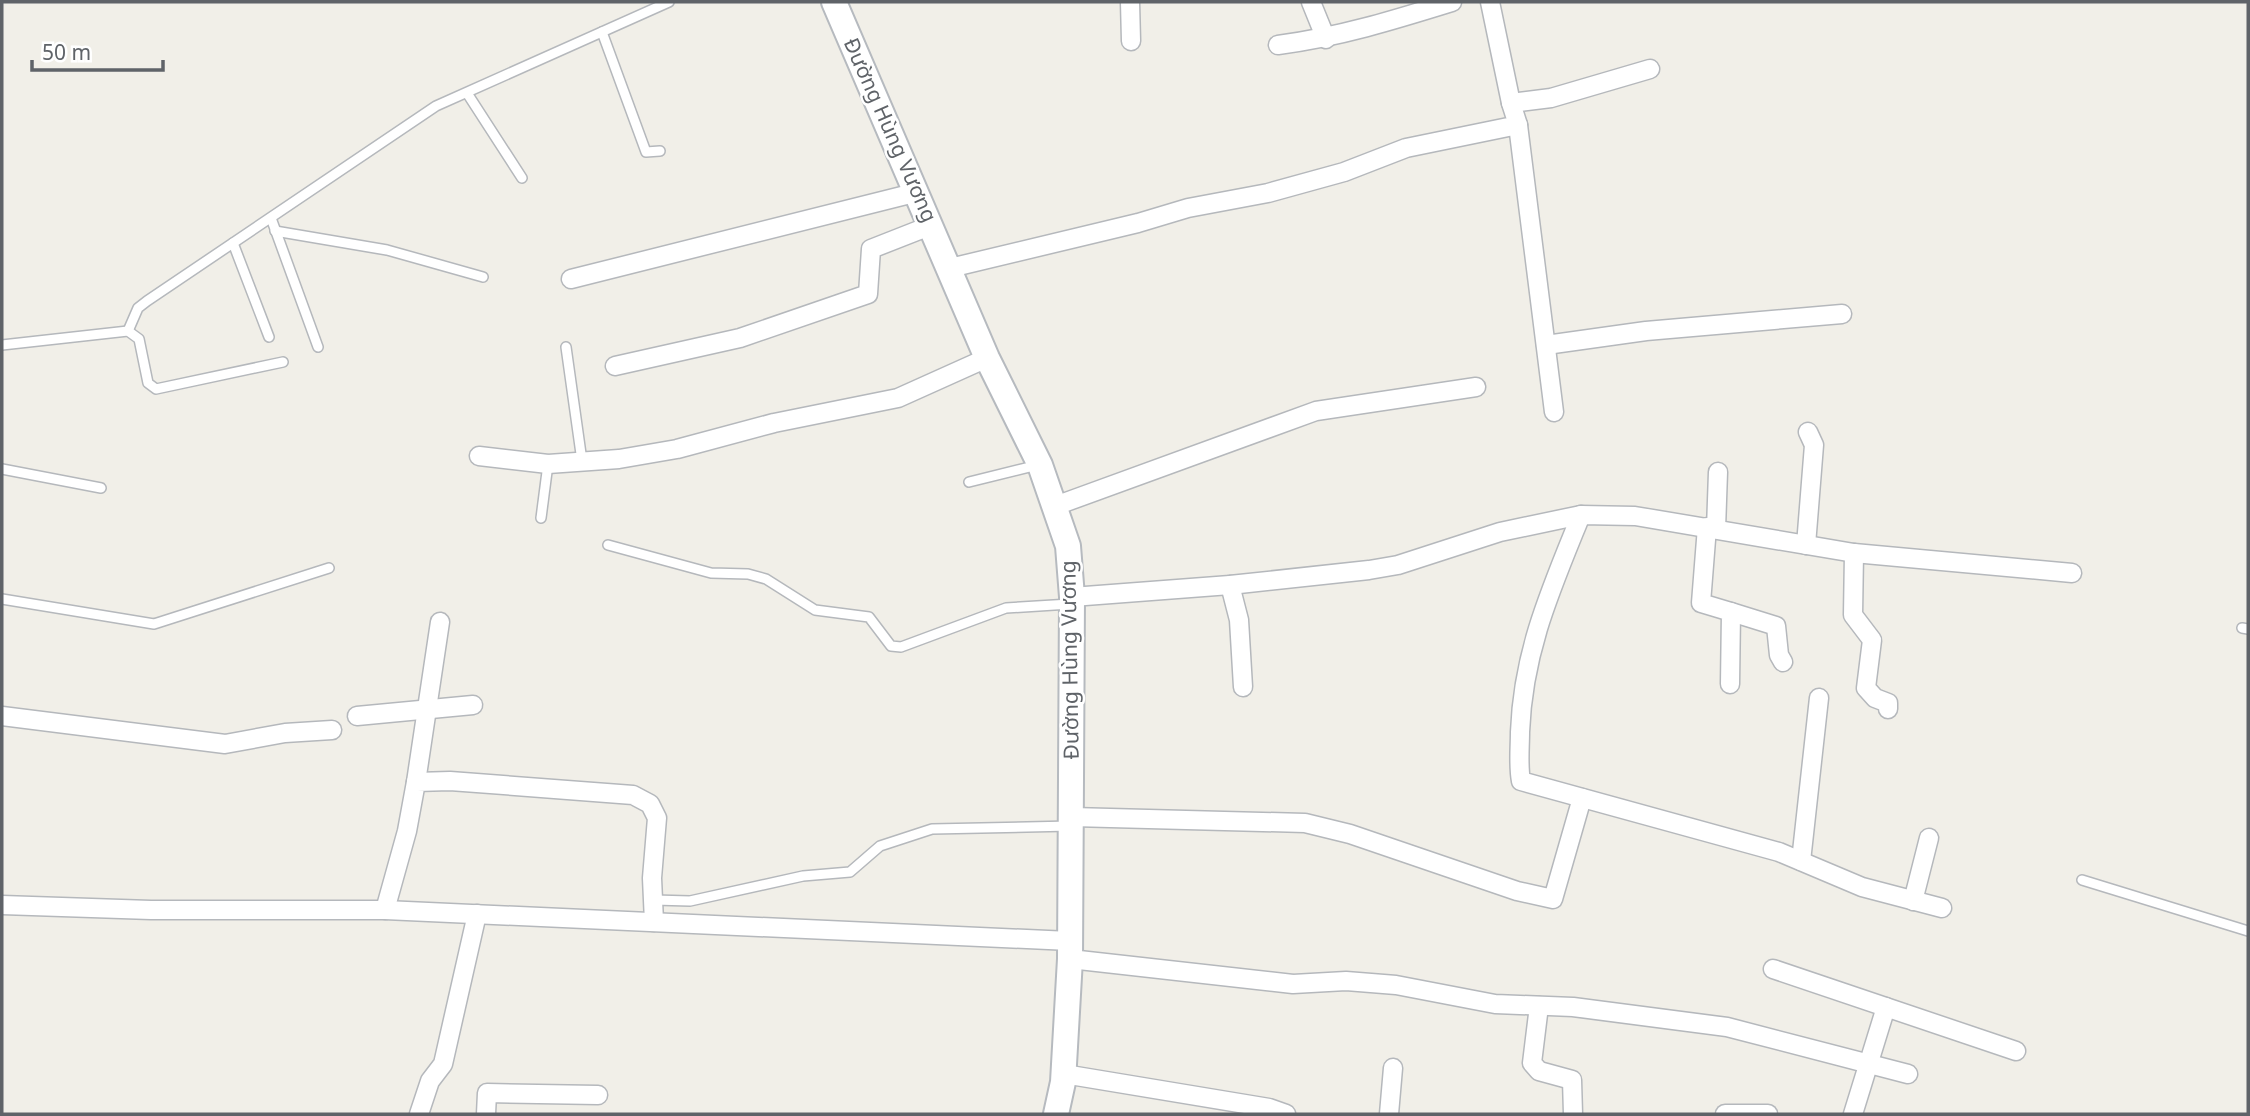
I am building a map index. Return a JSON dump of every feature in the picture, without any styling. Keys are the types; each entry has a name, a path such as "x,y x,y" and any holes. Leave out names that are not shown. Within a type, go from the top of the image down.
{"street":[{"name":"Đường Hùng Vương","path":"834,2 918,192 987,358 1040,465 1068,546 1072,600 1070,950 1064,1074 1056,1114"},
{"path":"1130,2 1131,41"},
{"path":"1311,2 1326,39"},
{"path":"1278,45 1326,39 1406,18 1452,2"},
{"path":"1490,2 1518,125 1554,412"},
{"path":"1511,103 1551,98 1650,69"},
{"path":"950,268 1138,223 1188,208 1268,193 1343,172 1406,148 1518,125"},
{"path":"571,279 918,192"},
{"path":"615,366 740,338 868,294 871,249 932,225"},
{"path":"1546,345 1646,331 1843,314"},
{"path":"479,456 548,464 619,459 677,449 774,423 898,398 987,358"},
{"path":"1055,506 1316,411 1476,387"},
{"path":"1806,545 1814,445 1808,432"},
{"path":"1718,472 1701,603 1770,621 1776,626 1783,662"},
{"path":"1581,515 1537,624 1527,662 1519,772 1521,781 1634,810 1801,861 1862,887 1942,908"},
{"path":"1072,600 1398,565 1500,533 1581,515 1635,516 1854,553 2073,573"},
{"path":"1854,553 1853,615 1855,622 1872,640 1866,688 1875,698 1888,703 1888,709"},
{"path":"1230,585 1238,620 1243,687"},
{"path":"1730,684 1731,612"},
{"path":"384,910 407,831 440,622"},
{"path":"1801,861 1819,698"},
{"path":"357,716 473,705"},
{"path":"2,716 225,744 285,733 332,730"},
{"path":"416,782 450,781 633,795 650,804 657,818 652,878 654,922"},
{"path":"1071,821 1305,823 1350,834 1550,899 1555,895 1582,798"},
{"path":"1913,901 1929,838"},
{"path":"2,905 163,911 384,910 654,922 1070,950 1293,984 1346,981 1396,985 1495,1004 1573,1007 1727,1027 1908,1074"},
{"path":"419,1114 430,1082 443,1064 477,915"},
{"path":"1773,970 2016,1051"},
{"path":"1539,1006 1532,1063 1539,1071 1572,1080 1573,1114"},
{"path":"1853,1114 1885,1007"},
{"path":"1389,1114 1393,1068"},
{"path":"1064,1074 1275,1112"},
{"path":"486,1114 487,1093 598,1095"},
{"path":"1725,1114 1768,1114"}],"lane":[{"path":"128,331 138,308 436,106 669,2"},
{"path":"602,32 646,152 660,151"},
{"path":"467,93 522,178"},
{"path":"271,218 318,347"},
{"path":"275,231 387,250 483,277"},
{"path":"233,243 269,337"},
{"path":"2,345 128,331 139,339 151,388 283,362"},
{"path":"566,348 582,461"},
{"path":"541,518 548,464"},
{"path":"969,482 1040,465"},
{"path":"2,469 101,488"},
{"path":"608,545 711,573 748,574 766,579 815,610 869,617 891,646 901,648 1006,608 1072,600"},
{"path":"2,598 155,624 329,568"},
{"path":"654,900 690,901 803,876 850,872 880,846 932,829 1071,821"},
{"path":"2082,880 2248,931"}]}
